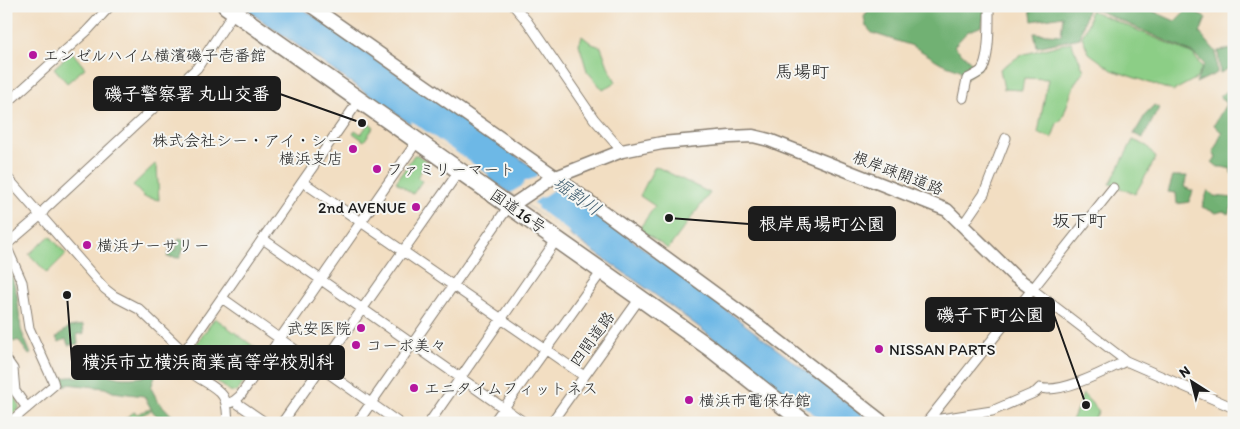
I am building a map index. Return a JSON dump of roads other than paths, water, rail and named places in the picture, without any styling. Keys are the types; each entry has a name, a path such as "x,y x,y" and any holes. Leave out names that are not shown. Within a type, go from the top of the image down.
{"highway":[{"name":"国道16号","path":"230,9 460,170 515,203 557,239 710,348 805,423"}],"street":[{"path":"6,104 87,31 110,6"},
{"path":"311,6 758,325 884,423"},
{"path":"514,6 594,119 622,151"},
{"path":"963,98 967,79 980,71 984,65 987,51 990,6"},
{"path":"10,423 53,388 53,381 29,328 22,282 6,246 197,68 230,9"},
{"path":"266,423 230,403 221,393 188,369 184,363 184,352 360,100"},
{"name":"根岸疎開道路","path":"515,203 553,178 622,151 662,143 754,136 777,143 947,210 1014,276 1126,361 1234,408"},
{"path":"962,226 984,194 1006,138"},
{"path":"228,423 230,403 240,396 418,140"},
{"path":"282,423 460,170"},
{"path":"6,176 42,214 105,289 139,309 184,352"},
{"path":"303,182 584,376"},
{"path":"927,422 1113,188"},
{"path":"357,423 504,213 515,203"},
{"path":"263,239 525,423"},
{"path":"429,423 557,239"},
{"path":"493,423 602,271"},
{"path":"222,298 399,423"},
{"name":"四間道路","path":"551,423 640,298"},
{"path":"6,359 13,369 15,391 27,408"},
{"path":"927,422 992,411 1036,392 1040,388 1046,389 1078,383 1126,361"}],"water":[{"path":"241,6 299,6 551,180 713,300 873,423 821,423 695,324 639,283"}],"place":[{"name":"エンゼルハイム横濱磯子壱番館","path":"33,55"},
{"name":"磯子警察署 丸山交番","path":"362,123"},
{"name":"株式会社シー・アイ・シー 横浜支店","path":"353,149"},
{"name":"ファミリーマート","path":"377,169"},
{"name":"2nd AVENUE","path":"416,207"},
{"name":"根岸馬場町公園","path":"669,218"},
{"name":"横浜ナーサリー","path":"87,245"},
{"name":"横浜市立横浜商業高等学校別科","path":"67,295"},
{"name":"武安医院","path":"361,328"},
{"name":"コーポ美々","path":"356,345"},
{"name":"NISSAN PARTS","path":"879,349"},
{"name":"エニタイムフィットネス","path":"414,388"},
{"name":"横浜市電保存館","path":"689,400"},
{"name":"磯子下町公園","path":"1086,405"}],"district":[{"name":"馬場町","path":"802,72"},
{"name":"坂下町","path":"1079,221"}],"water label":[{"name":"堀割川","path":"577,196"}]}
